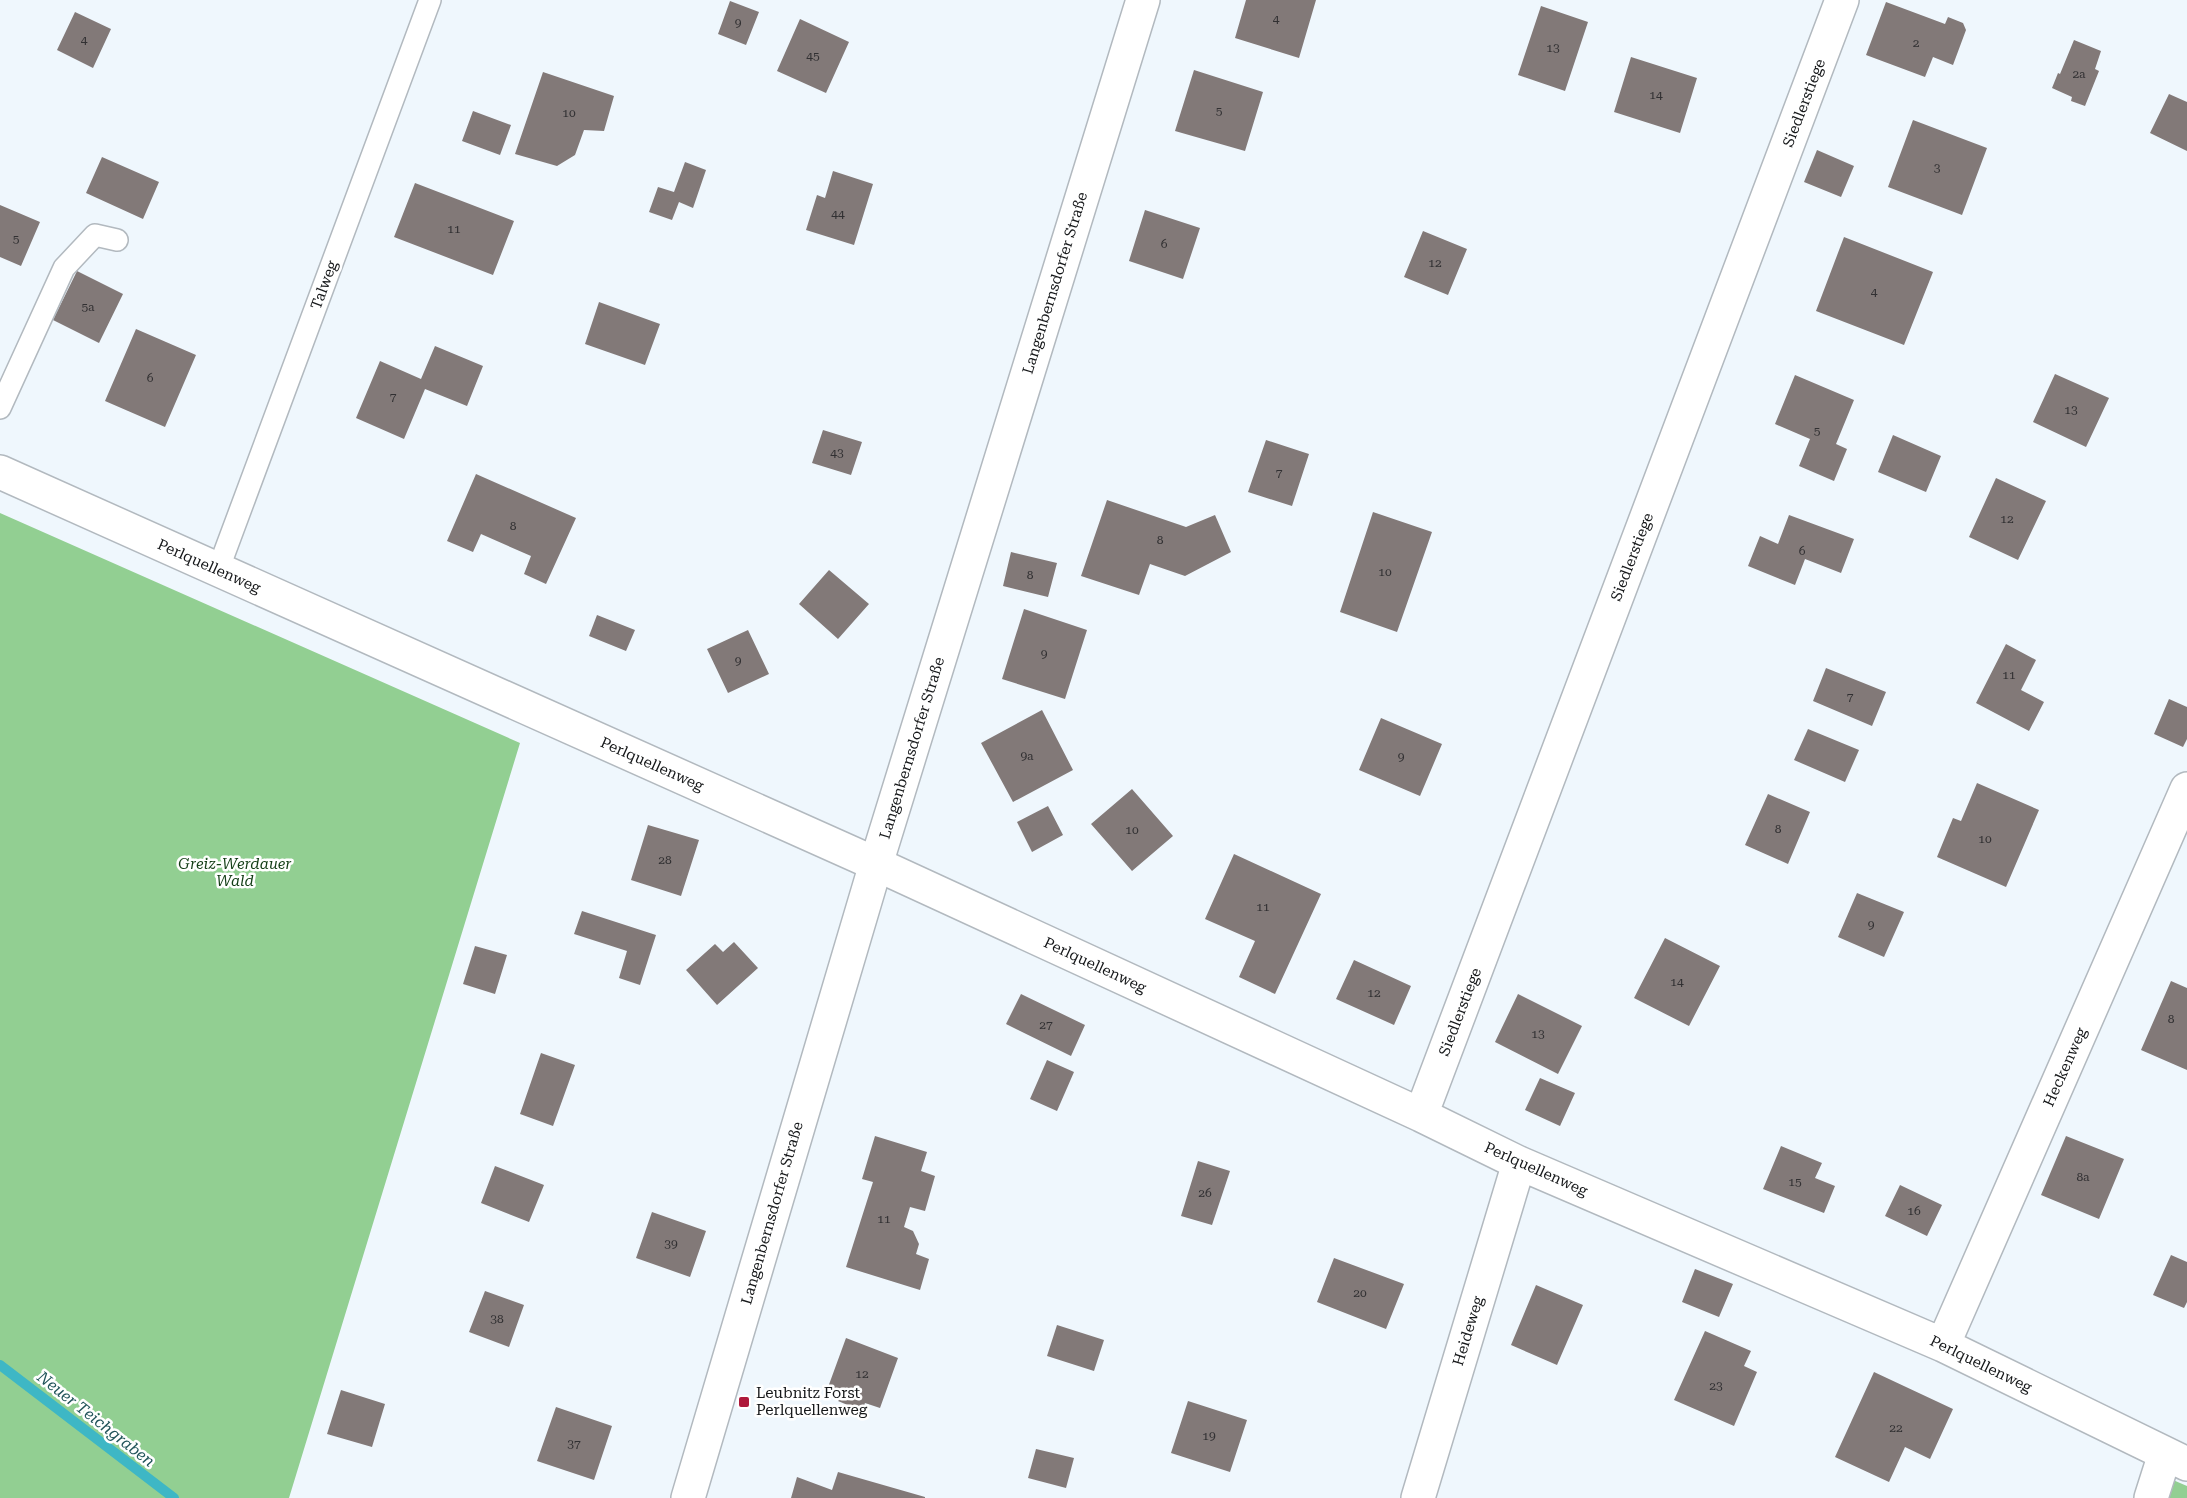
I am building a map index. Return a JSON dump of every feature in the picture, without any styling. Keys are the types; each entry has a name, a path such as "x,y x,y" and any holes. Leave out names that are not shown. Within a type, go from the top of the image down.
{"street":[{"name":"Langenbernsdorfer Straße","path":"688,1498 876,864 1143,0"},
{"name":"Siedlerstiege","path":"1421,1115 1842,0"},
{"name":"Perlquellenweg","path":"0,472 876,864 1421,1115 1519,1163 1942,1345 2176,1459"},
{"name":"Heckenweg","path":"1942,1345 2187,789"},
{"name":"Heideweg","path":"1418,1498 1519,1163"},
{"path":"2151,1498 2176,1459"}],"lane":[{"name":"Talweg","path":"218,570 430,0"},
{"path":"0,408 64,268 95,235 117,240"}],"green space":[{"name":"Greiz-Werdauer Wald","path":"0,513 520,743 289,1498 0,1498"},
{"path":"2173,1480 2187,1486 2187,1498 2167,1498"}],"building":[{"path":"1246,0 1316,0 1299,58 1235,38"},
{"path":"730,1 759,12 746,45 718,34"},
{"path":"1886,2 1945,24 1948,17 1963,23 1966,30 1953,65 1933,57 1925,77 1866,55"},
{"path":"1541,6 1588,22 1565,91 1518,75"},
{"path":"75,12 111,29 93,68 57,50"},
{"path":"800,19 849,42 826,93 777,71"},
{"path":"2074,40 2101,51 2095,69 2099,71 2085,106 2071,101 2072,97 2052,88"},
{"path":"1631,57 1697,78 1680,133 1614,112"},
{"path":"1194,70 1263,92 1245,151 1175,131"},
{"path":"543,72 614,96 604,131 584,130 575,155 557,166 515,154"},
{"path":"2169,94 2187,102 2187,151 2150,133"},
{"path":"473,111 511,125 500,155 462,141"},
{"path":"1913,120 1987,148 1962,215 1888,187"},
{"path":"1817,150 1854,166 1841,197 1804,182"},
{"path":"102,157 159,182 143,219 86,193"},
{"path":"685,162 706,170 693,208 679,202 672,220 649,212 658,187 674,192"},
{"path":"833,171 873,184 854,245 806,230 817,195 825,198"},
{"path":"415,183 514,221 493,275 394,237"},
{"path":"0,205 40,222 21,266 0,257"},
{"path":"1145,210 1200,228 1183,279 1129,261"},
{"path":"1423,231 1467,249 1448,295 1404,277"},
{"path":"1844,237 1933,272 1904,345 1816,311"},
{"path":"77,271 123,294 99,343 53,320"},
{"path":"599,302 660,324 645,365 585,344"},
{"path":"136,329 196,355 165,427 105,401"},
{"path":"435,346 483,366 467,406 425,389 404,439 356,418 380,361 421,379"},
{"path":"2055,374 2109,398 2086,447 2033,422"},
{"path":"1795,375 1854,400 1836,444 1847,449 1834,481 1799,466 1810,439 1775,424"},
{"path":"823,430 862,442 851,475 812,463"},
{"path":"1893,435 1941,456 1926,492 1878,472"},
{"path":"1266,440 1309,454 1292,506 1248,492"},
{"path":"476,474 576,518 546,584 524,574 531,556 481,534 473,552 447,541"},
{"path":"1996,478 2046,501 2018,560 1969,537"},
{"path":"1107,500 1186,527 1215,515 1231,552 1185,576 1150,564 1139,595 1081,576"},
{"path":"1373,512 1432,532 1397,632 1340,612"},
{"path":"1789,515 1854,539 1841,573 1805,559 1795,585 1748,566 1760,536 1778,544"},
{"path":"1011,552 1057,563 1048,597 1003,586"},
{"path":"829,570 869,604 838,639 799,604"},
{"path":"1024,609 1087,630 1065,699 1002,679"},
{"path":"597,615 635,630 626,651 589,636"},
{"path":"748,630 769,674 728,693 707,649"},
{"path":"2006,644 2036,660 2021,690 2044,702 2029,731 1976,703"},
{"path":"1826,668 1886,692 1872,726 1813,701"},
{"path":"2169,699 2187,707 2187,739 2183,747 2154,734"},
{"path":"1042,710 1073,770 1013,802 981,743"},
{"path":"1381,718 1442,744 1420,796 1359,770"},
{"path":"1808,729 1859,750 1845,782 1794,760"},
{"path":"1977,783 2039,810 2006,887 1937,857 1953,818 1961,821"},
{"path":"1132,789 1173,836 1132,871 1091,824"},
{"path":"1768,794 1810,812 1788,864 1745,845"},
{"path":"1048,806 1063,835 1032,852 1017,822"},
{"path":"648,825 699,840 681,896 631,880"},
{"path":"1234,854 1321,894 1275,994 1239,977 1255,941 1205,919"},
{"path":"1857,893 1904,912 1884,957 1838,937"},
{"path":"582,911 656,935 640,985 619,978 627,951 574,934"},
{"path":"1665,938 1720,966 1689,1026 1634,998"},
{"path":"734,942 758,968 717,1005 686,970 715,944 723,952"},
{"path":"475,946 507,955 495,994 463,984"},
{"path":"1354,960 1411,986 1394,1025 1336,999"},
{"path":"2171,981 2187,988 2187,1070 2141,1050"},
{"path":"1021,994 1085,1025 1071,1056 1006,1024"},
{"path":"1518,994 1582,1026 1558,1074 1495,1042"},
{"path":"541,1053 575,1065 553,1126 520,1114"},
{"path":"1047,1060 1074,1072 1057,1111 1030,1099"},
{"path":"1540,1078 1575,1093 1560,1126 1525,1110"},
{"path":"875,1136 927,1152 921,1171 935,1176 925,1211 910,1207 904,1227 913,1231 919,1244 916,1254 929,1259 920,1290 846,1267 873,1182 862,1179"},
{"path":"2066,1136 2124,1159 2099,1219 2041,1195"},
{"path":"1781,1146 1822,1163 1815,1178 1835,1186 1824,1213 1763,1189"},
{"path":"1198,1161 1230,1171 1212,1225 1181,1216"},
{"path":"495,1166 544,1185 529,1222 481,1203"},
{"path":"1900,1185 1942,1205 1927,1236 1885,1216"},
{"path":"652,1212 706,1231 690,1277 636,1258"},
{"path":"2171,1255 2187,1262 2187,1302 2184,1308 2153,1295"},
{"path":"1334,1258 1404,1284 1386,1329 1317,1302"},
{"path":"1695,1269 1733,1284 1719,1317 1682,1302"},
{"path":"1536,1285 1583,1305 1557,1365 1511,1345"},
{"path":"485,1291 524,1305 509,1347 469,1332"},
{"path":"1057,1325 1104,1340 1094,1371 1047,1356"},
{"path":"1705,1331 1751,1351 1744,1366 1757,1372 1734,1426 1674,1400"},
{"path":"846,1338 898,1358 880,1408 865,1403 862,1411 838,1401 840,1395 827,1390"},
{"path":"1874,1372 1953,1409 1930,1459 1905,1447 1889,1482 1835,1457"},
{"path":"341,1390 385,1404 372,1447 327,1434"},
{"path":"1188,1401 1247,1420 1230,1472 1171,1453"},
{"path":"556,1407 612,1426 594,1480 537,1461"},
{"path":"1036,1449 1074,1458 1066,1488 1028,1478"},
{"path":"838,1472 925,1498 791,1498 797,1477 832,1490"}],"waterway":[{"name":"Neuer Teichgraben","path":"0,1365 174,1498"}],"place":[{"name":"Leubnitz Forst Perlquellenweg","path":"744,1402"}]}
